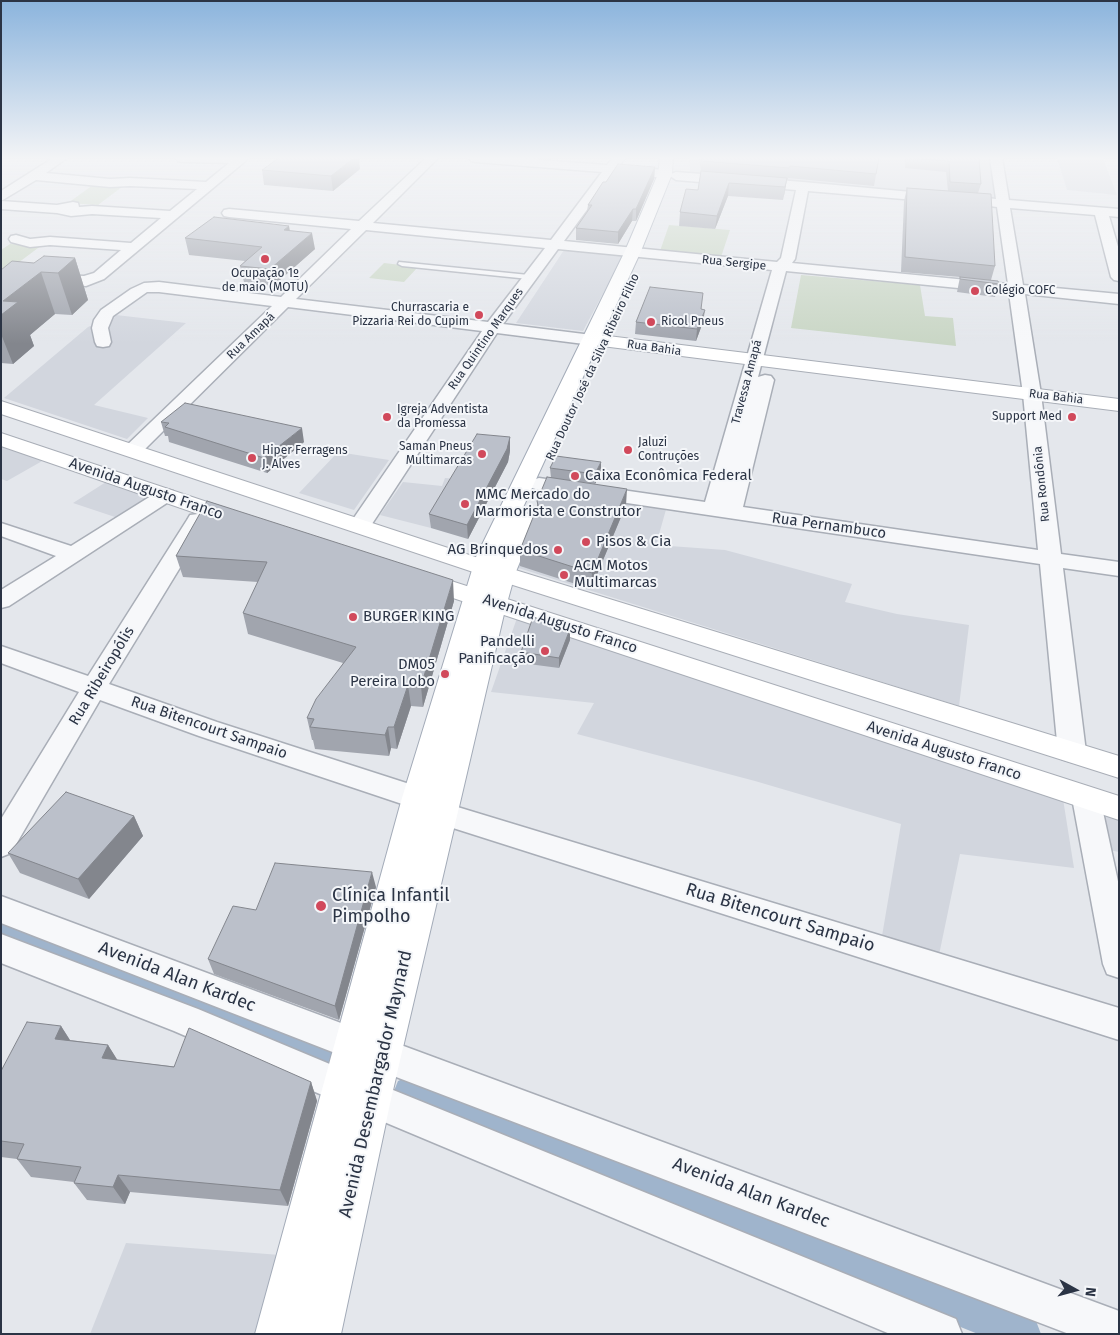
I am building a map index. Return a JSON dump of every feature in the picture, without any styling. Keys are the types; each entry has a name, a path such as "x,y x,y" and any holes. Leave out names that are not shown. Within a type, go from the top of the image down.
{"main road":[{"name":"Rua Doutor José da Silva Ribeiro Filho","path":"489,585 598,340 639,253 658,220"},
{"name":"Rua Doutor José da Silva Ribeiro Filho","path":"489,585 539,484 598,340"},
{"name":"Rua Bahia","path":"598,340 761,362 1119,405"},
{"name":"Avenida Augusto Franco","path":"1,407 360,525 489,585 1086,798 1119,808"},
{"name":"Avenida Augusto Franco","path":"1,439 262,528"},
{"name":"Avenida Augusto Franco","path":"394,570 489,585 1119,767"},
{"name":"Avenida Desembargador Maynard","path":"278,1334 357,1093 430,806 489,585"},
{"name":"Avenida Desembargador Maynard","path":"318,1334 357,1093"}],"street":[{"path":"5,283 23,278 86,281 99,276 167,220"},
{"name":"Rua Sergipe","path":"311,220 639,253 786,265 1119,299"},
{"name":"Rua Amapá","path":"133,450 368,220"},
{"name":"Rua Quintino Marques","path":"360,525 492,328 572,220"},
{"name":"Travessa Amapá","path":"722,510 786,265 796,220"},
{"name":"Rua Rondônia","path":"1005,220 1032,394 1072,752"},
{"path":"1104,220 1119,277"},
{"path":"1,238 26,242 50,241 134,247"},
{"name":"Rua Bahia","path":"102,342 100,328 102,320 107,313 136,292 144,288 159,286 598,340"},
{"name":"Rua Pernambuco","path":"539,484 1119,569"},
{"path":"1,601 166,495"},
{"name":"Rua Ribeiropólis","path":"1,845 94,688 205,509"},
{"path":"1,529 72,554"},
{"name":"Rua Bitencourt Sampaio","path":"1,654 208,730 430,806 1119,1024"},
{"path":"1086,798 1119,964"},
{"name":"Avenida Alan Kardec","path":"1,909 368,1050 1119,1332"},
{"path":"1,948 186,1020 357,1093 941,1334"}],"lane":[{"path":"402,264 529,277"}],"shaded area":[{"path":"564,250 623,256 583,331 516,323"},
{"path":"116,315 186,323 94,405 148,418 127,439 4,398 88,327"},
{"path":"1,446 44,460 7,481 1,479"},
{"path":"338,452 389,460 354,510 299,493"},
{"path":"445,478 459,479 431,528 380,515 403,482 442,486"},
{"path":"106,482 155,497 121,519 73,503"},
{"path":"546,488 667,506 656,545 725,550 852,584 845,602 897,614 969,625 959,706 512,566"},
{"path":"517,618 1063,799 1074,868 960,854 939,955 882,936 901,824 755,781 577,734 594,703 491,692"},
{"path":"1102,811 1119,816 1119,852 1109,850"},
{"path":"126,1243 280,1255 260,1334 90,1334"}],"green space":[{"path":"669,225 730,230 721,257 660,251"},
{"path":"10,244 42,245 10,269 1,269 1,250"},
{"path":"384,263 418,267 404,282 369,278"},
{"path":"801,275 920,285 925,316 953,318 956,346 791,328"}],"building":[{"path":"209,220 242,220 289,226 284,230 312,233 270,269 240,266 262,247 185,238"},
{"path":"581,220 626,220 618,232 576,228"},
{"path":"906,220 992,220 995,266 905,257"},
{"path":"44,256 75,258 58,273 41,272 3,301 18,302 1,315 1,270 12,261 34,263"},
{"path":"960,277 998,281 999,284 960,279"},
{"path":"650,287 703,293 701,309 705,310 697,329 636,322"},
{"path":"185,403 302,428 264,458 165,427 169,423 161,422"},
{"path":"477,434 510,437 507,449 467,525 429,514"},
{"path":"556,456 601,462 595,474 550,468"},
{"path":"547,477 627,489 592,573 520,550"},
{"name":"BURGER KING","path":"207,501 453,580 421,686 408,685 394,727 388,727 385,735 310,727 314,719 307,718 316,699 356,647 243,613 267,562 176,556"},
{"name":"Pandelli Panificação","path":"533,617 570,629 559,658 521,652"},
{"path":"66,792 134,816 78,879 8,853"},
{"path":"275,863 372,872 335,1006 208,959 233,906 256,910"},
{"path":"27,1022 61,1026 55,1039 108,1045 102,1058 174,1067 189,1028 311,1082 280,1190 118,1175 113,1187 74,1183 81,1167 17,1159 24,1144 1,1141 1,1071"}],"waterway":[{"path":"1,928 329,1058"},
{"path":"409,1091 1023,1334"}],"place":[{"name":"Ocupação 1º de maio (MOTU)","path":"265,259"},
{"name":"Colégio COFC","path":"975,291"},
{"name":"Churrascaria e Pizzaria Rei do Cupim","path":"479,315"},
{"name":"Ricol Pneus","path":"651,322"},
{"name":"Igreja Adventista da Promessa","path":"387,417"},
{"name":"Support Med","path":"1072,417"},
{"name":"Jaluzi Contruções","path":"628,450"},
{"name":"Saman Pneus Multimarcas","path":"482,454"},
{"name":"Hiper Ferragens J. Alves","path":"252,458"},
{"name":"Caixa Econômica Federal","path":"575,476"},
{"name":"MMC Mercado do Marmorista e Construtor","path":"465,504"},
{"name":"Pisos & Cia","path":"586,542"},
{"name":"AG Brinquedos","path":"558,550"},
{"name":"ACM Motos Multimarcas","path":"564,575"},
{"name":"BURGER KING","path":"353,617"},
{"name":"Pandelli Panificação","path":"545,651"},
{"name":"DM05 Pereira Lobo","path":"445,674"},
{"name":"Clínica Infantil Pimpolho","path":"321,906"}]}
